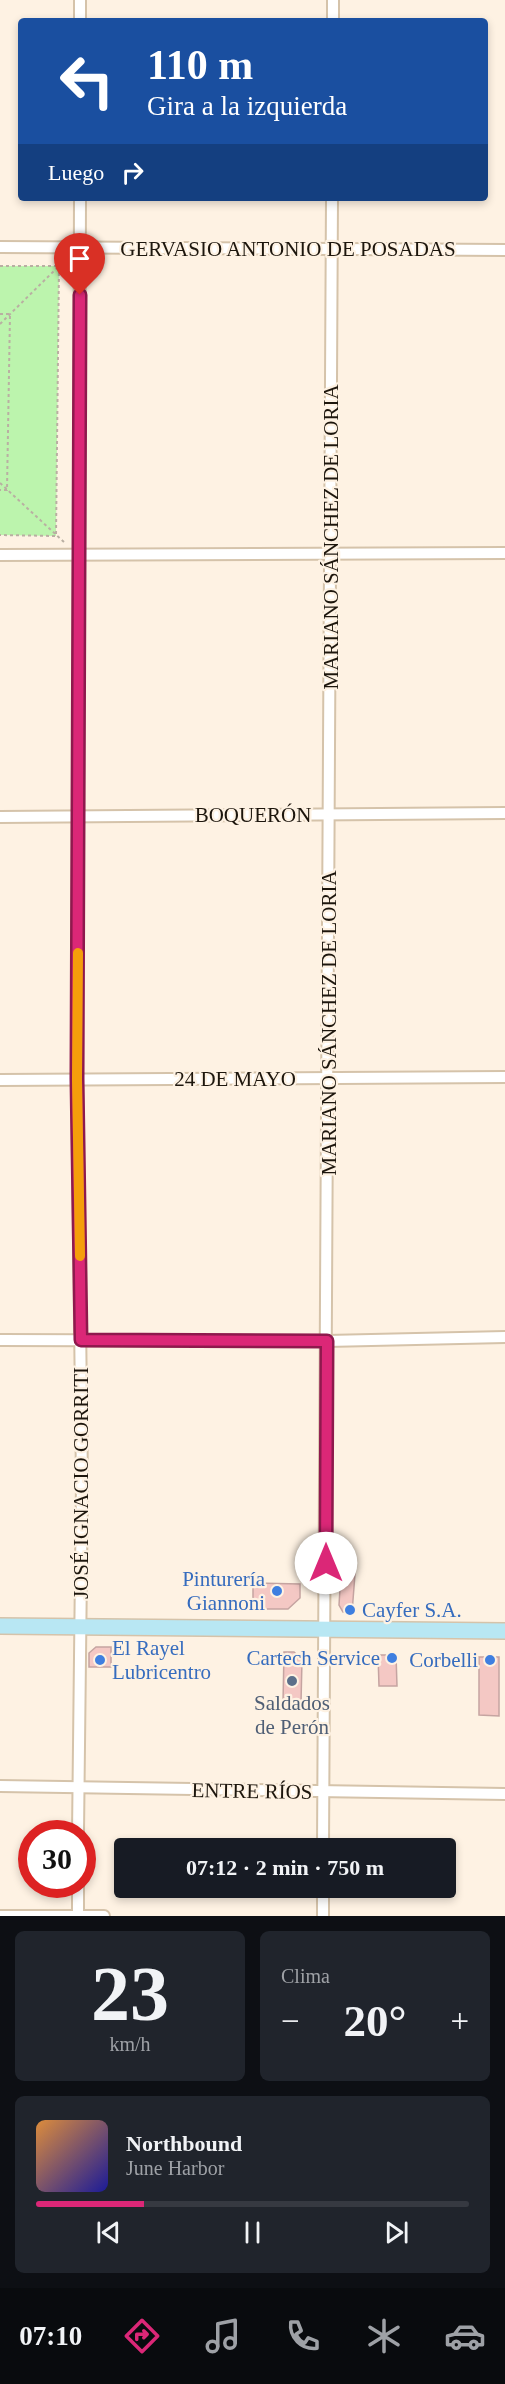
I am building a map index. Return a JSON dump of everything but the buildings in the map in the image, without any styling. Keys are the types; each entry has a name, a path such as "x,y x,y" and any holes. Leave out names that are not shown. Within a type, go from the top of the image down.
{"main road":[{"path":"0,1626 505,1631"}],"street":[{"path":"80,0 80,18"},
{"path":"333,0 333,18"},
{"name":"JOSÉ IGNACIO GORRITI","path":"78,1820 81,1628 81,1340 77,1079 80,201"},
{"name":"MARIANO SÁNCHEZ DE LORIA","path":"323,1838 332,201"},
{"name":"GERVASIO ANTONIO DE POSADAS","path":"0,248 505,250"},
{"path":"0,555 505,553"},
{"name":"BOQUERÓN","path":"0,817 505,813"},
{"name":"24 DE MAYO","path":"0,1080 505,1077"},
{"path":"0,1340 327,1341 505,1337"},
{"name":"ENTRE RÍOS","path":"0,1786 505,1794"},
{"path":"78,1898 78,1916"},
{"path":"323,1898 323,1916"},
{"path":"0,1916 104,1916"}],"path":[{"path":"0,266 59,267"},
{"path":"0,324 59,267"},
{"path":"56,536 59,267"},
{"path":"0,314 10,314"},
{"path":"7,490 10,314"},
{"path":"0,483 56,536"},
{"path":"0,490 7,490"},
{"path":"0,535 56,536"}],"green space":[{"path":"0,266 59,266 56,536 0,535"}],"slow traffic":[{"path":"78,953 77,1079 80,1256"}],"place":[{"name":"Pinturería Giannoni","path":"277,1591"},
{"name":"Cayfer S.A.","path":"350,1610"},
{"name":"Cartech Service","path":"392,1658"},
{"name":"El Rayel Lubricentro","path":"100,1660"},
{"name":"Corbelli","path":"490,1660"},
{"name":"Saldados de Perón","path":"292,1681"}],"route":[{"path":"80,295 77,1079 81,1340 327,1341 326,1563"}]}
